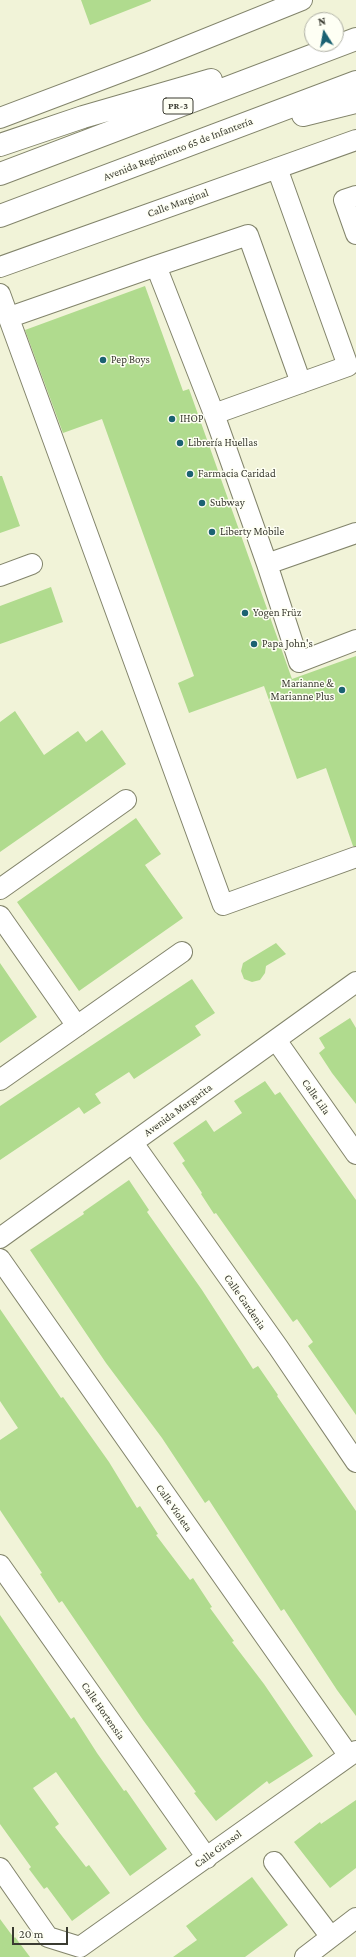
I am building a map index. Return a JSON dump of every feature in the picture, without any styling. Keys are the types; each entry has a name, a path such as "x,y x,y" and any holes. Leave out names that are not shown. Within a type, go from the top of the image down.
{"main road":[{"path":"0,145 84,117 356,39"},
{"name":"PR-3","path":"0,174 356,39"},
{"name":"Avenida Regimiento 65 de Infantería","path":"0,216 356,82"},
{"path":"203,140 356,102"}],"street":[{"path":"0,118 148,62 302,0"},
{"name":"Calle Marginal","path":"0,267 356,140"},
{"path":"214,414 352,364 277,168"},
{"path":"356,196 344,200 356,234"},
{"path":"10,318 248,235 301,383"},
{"path":"156,266 214,414 267,564 299,662 356,640"},
{"path":"0,294 223,905 356,857"},
{"path":"267,564 356,533"},
{"path":"0,576 32,564"},
{"path":"0,889 126,800"},
{"path":"0,916 77,1026"},
{"path":"0,1080 182,952"},
{"name":"Avenida Margarita","path":"0,1238 356,982"},
{"name":"Calle Lila","path":"276,1040 356,1154"},
{"name":"Calle Gardenia","path":"133,1143 278,1347 356,1462"},
{"name":"Calle Violeta","path":"0,1259 352,1753"},
{"name":"Calle Hortensia","path":"0,1565 207,1858"},
{"name":"Calle Girasol","path":"0,1868 48,1937 80,1947 207,1858 352,1753"},
{"path":"274,1862 331,1937"},
{"path":"305,1957 356,1918"}],"building":[{"path":"81,0 151,0 151,1 90,25"},
{"path":"145,286 183,391 189,389 292,679 356,656 356,846 353,846 326,768 297,779 264,686 189,713 178,683 194,676 102,419 63,433 25,330"},
{"path":"0,476 2,476 20,526 0,533"},
{"path":"51,587 63,622 0,644 0,606"},
{"path":"15,711 44,755 78,731 86,742 102,730 126,764 0,852 0,722"},
{"path":"136,818 161,854 145,865 183,918 79,991 17,902"},
{"path":"276,943 286,954 266,966 265,973 260,980 252,982 244,979 241,971 243,963"},
{"path":"0,963 37,1017 0,1043"},
{"path":"192,979 215,1013 195,1026 201,1035 134,1079 129,1072 95,1094 101,1103 84,1114 79,1107 0,1160 0,1106"},
{"path":"350,1018 356,1028 356,1104 332,1073 319,1053 325,1048 319,1038"},
{"path":"265,1081 275,1095 280,1092 356,1200 356,1415 308,1346 313,1342 297,1319 293,1322 216,1213 214,1214 182,1163 185,1161 173,1143 206,1120 214,1132 242,1113 234,1101"},
{"path":"129,1180 149,1210 147,1212 202,1290 253,1369 258,1366 356,1511 356,1716 337,1690 284,1609 281,1611 209,1500 205,1503 162,1438 106,1363 30,1250 84,1214 83,1212"},
{"path":"0,1309 61,1398 63,1397 109,1462 137,1508 140,1506 158,1534 156,1535 190,1580 193,1578 212,1607 210,1608 234,1641 232,1642 264,1684 313,1756 269,1784 267,1781 216,1821 194,1793 196,1792 143,1720 62,1601 59,1603 40,1574 42,1573 0,1510 0,1440 18,1428 0,1401"},
{"path":"0,1615 71,1719 74,1717 97,1753 124,1791 126,1790 167,1849 130,1876 56,1772 33,1788 59,1824 55,1827 86,1867 89,1865 110,1893 72,1921 47,1887 44,1889 29,1869 31,1867 0,1824"},
{"path":"356,1800 356,1868 330,1888 294,1842 320,1822 321,1824"},
{"path":"252,1877 288,1925 245,1957 173,1957 197,1940 186,1926"},
{"path":"0,1919 14,1938 15,1937 30,1957 0,1957"}],"place":[{"name":"Pep Boys","path":"103,360"},
{"name":"IHOP","path":"172,419"},
{"name":"Librería Huellas","path":"180,443"},
{"name":"Farmacia Caridad","path":"190,474"},
{"name":"Subway","path":"202,503"},
{"name":"Liberty Mobile","path":"212,532"},
{"name":"Yogen Früz","path":"245,613"},
{"name":"Papa John's","path":"254,644"},
{"name":"Marianne & Marianne Plus","path":"342,690"}]}
